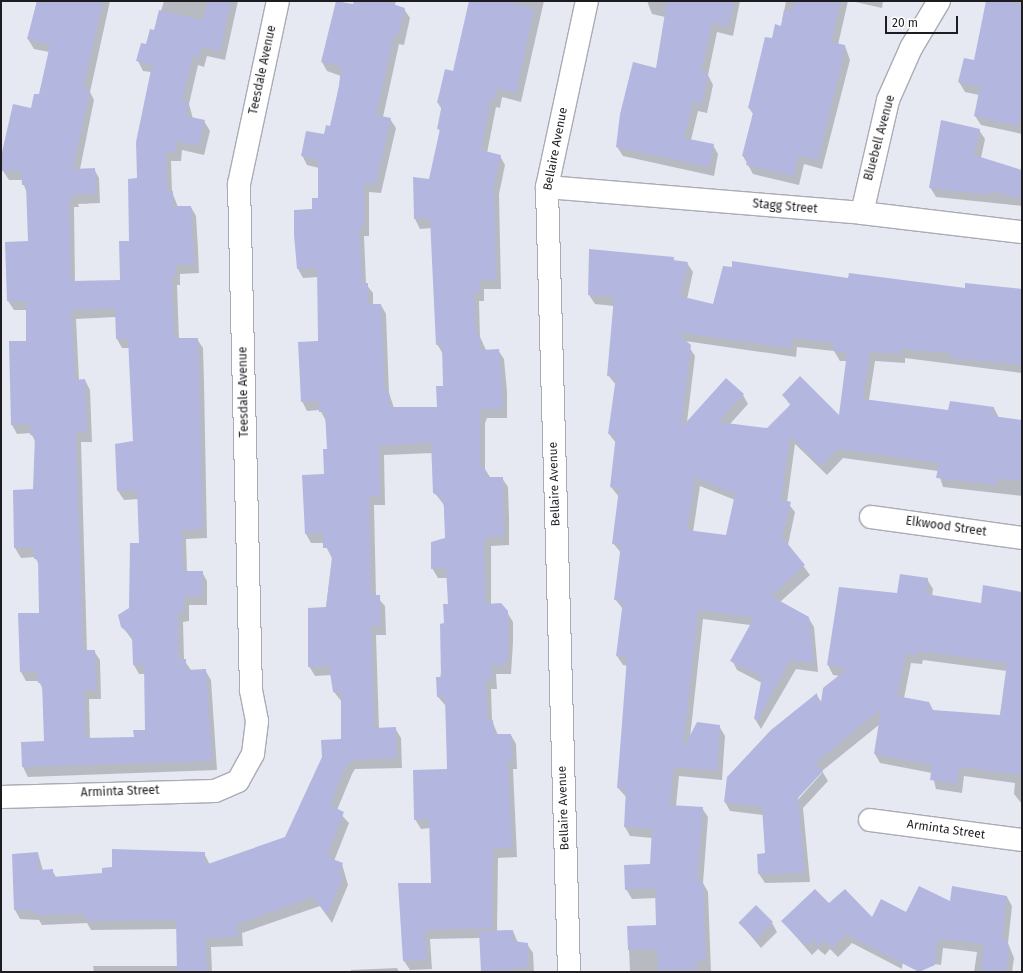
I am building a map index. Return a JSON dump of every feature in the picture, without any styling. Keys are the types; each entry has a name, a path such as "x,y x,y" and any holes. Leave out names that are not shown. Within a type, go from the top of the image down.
{"street":[{"name":"Teesdale Avenue","path":"238,782 253,754 257,722 251,690 239,184 278,1"},
{"name":"Bellaire Avenue","path":"569,972 546,187 587,1"},
{"name":"Bluebell Avenue","path":"862,213 888,100 911,48 939,1"},
{"name":"Stagg Street","path":"546,187 862,213 1022,232"},
{"name":"Elkwood Street","path":"871,517 1022,538"},
{"name":"Arminta Street","path":"1,797 215,791 238,782"},
{"name":"Arminta Street","path":"870,820 1022,840"}],"building":[{"path":"37,1 103,1 83,88 90,90 73,169 95,168 96,194 74,194 74,198 69,198 71,281 120,280 119,241 129,241 128,179 137,178 136,142 152,65 136,61 141,43 146,44 150,29 154,30 159,10 203,20 208,1 231,1 220,51 202,47 199,58 193,56 182,101 189,102 186,116 205,120 199,146 177,141 176,152 166,152 167,191 173,191 173,206 191,206 195,264 175,265 176,276 172,276 174,335 176,338 198,338 199,372 203,529 182,530 183,571 203,571 202,596 184,596 184,612 178,612 179,659 186,659 186,670 206,669 212,761 22,767 21,742 44,741 42,683 38,683 37,671 20,672 18,613 39,613 38,559 34,559 34,548 14,548 13,490 33,489 35,435 30,435 30,424 11,425 9,341 26,341 26,301 7,301 5,242 28,241 26,185 22,185 21,171 2,171 2,152 13,104 31,108 34,94 39,94 50,45 27,39","holes":["115,308 116,339 128,339 133,441 115,444 117,491 137,490 139,543 130,543 129,608 118,615 121,627 132,636 133,665 144,665 145,730 133,730 134,737 86,738 84,690 96,690 95,650 83,650 76,433 87,432 85,379 75,380 71,310"]},
{"path":"336,1 353,4 354,1 383,1 405,8 398,36 394,35 376,115 391,118 376,184 364,183 364,227 359,227 361,268 363,283 368,283 368,304 381,304 385,391 389,391 390,407 437,407 436,386 443,386 442,344 436,345 430,219 414,219 413,177 429,179 440,129 437,129 442,104 437,103 445,69 453,71 469,1 506,1 534,9 516,93 497,88 495,99 491,98 481,150 501,155 494,184 496,280 479,280 480,292 474,292 476,335 480,335 481,350 499,349 502,382 503,409 482,409 480,413 480,467 485,467 485,477 503,477 504,536 486,537 484,553 486,604 501,603 508,611 508,655 506,665 491,665 492,679 486,680 487,720 493,720 494,734 511,734 512,760 508,760 512,848 493,848 492,928 425,930 427,960 403,961 398,883 431,883 429,819 414,820 413,770 447,769 445,697 437,697 436,677 441,677 440,624 444,623 443,604 448,604 446,568 431,569 431,542 445,538 444,509 443,499 433,493 431,443 379,446 380,496 369,496 371,595 380,595 381,626 371,626 375,728 396,727 397,758 350,760 350,765 346,765 330,805 344,812 328,853 330,858 343,863 339,873 344,875 327,915 313,897 237,924 238,937 206,938 207,972 177,972 176,920 85,921 85,914 35,915 35,911 14,910 12,854 38,852 39,870 53,869 53,877 102,873 102,868 112,867 112,849 205,852 205,865 285,837 322,757 321,740 341,739 341,692 333,692 329,666 308,667 308,608 326,607 332,559 329,548 323,548 323,533 305,534 302,475 324,474 323,449 327,449 325,412 319,412 318,401 301,402 298,342 318,341 317,268 297,269 294,235 294,210 312,209 312,198 318,198 318,160 301,156 306,131 324,134 326,125 330,126 339,86 341,67 321,62"},
{"path":"667,1 734,1 728,27 712,23 701,72 708,74 702,104 693,102 684,138 714,144 709,167 616,147 620,114 633,62 656,68"},
{"path":"794,1 841,1 831,42 845,45 845,50 819,156 817,160 799,155 794,176 746,165 748,158 742,156 754,109 748,108 765,37 772,38 775,24 781,26 784,10 792,11"},
{"path":"986,1 1009,1 1022,6 1022,111 1018,126 974,116 980,87 958,82 964,58 974,60"},
{"path":"941,120 980,129 974,155 1022,170 1022,198 990,191 989,195 929,188"},
{"path":"589,249 674,257 673,260 688,262 680,296 713,304 723,266 732,267 732,261 848,278 849,273 965,288 965,283 1022,289 1022,365 950,358 951,353 900,349 900,354 870,352 863,399 948,410 950,401 994,407 993,416 1022,420 1020,481 998,478 997,485 936,478 939,463 838,449 821,466 790,436 781,499 791,502 782,537 805,565 771,596 809,617 814,663 790,660 758,720 754,719 762,677 730,661 754,618 698,610 683,749 697,722 720,725 717,771 674,767 670,805 703,807 697,882 703,881 706,960 697,961 697,969 658,971 657,949 628,950 627,926 656,925 655,888 625,890 624,865 650,864 652,829 624,827 626,789 617,788 627,658 616,656 623,601 614,600 621,545 612,544 619,489 610,487 616,435 608,434 616,377 607,376 614,297 588,295","holes":["676,332 791,348 792,338 834,343 833,351 847,353 839,415 800,376 782,395 791,404 767,428 718,422 744,394 726,378 681,428 691,345","695,477 735,494 726,535 687,530"]},
{"path":"900,574 928,578 926,594 981,603 983,585 1022,592 1022,775 959,767 957,784 930,780 932,765 874,754 881,709 815,763 823,771 798,798 805,873 758,874 757,854 765,853 762,807 724,802 727,777 771,730 817,693 818,702 821,702 823,688 847,669 827,665 839,587 897,593","holes":["918,651 1007,663 1000,715 933,710 929,702 897,696 906,654 917,655"]},
{"path":"919,886 950,901 952,886 1007,896 1002,939 1007,940 1009,948 1006,972 981,970 984,944 938,939 935,965 919,972 846,934 832,948 824,940 819,946 813,940 806,946 781,921 815,889 829,903 845,889 872,917 881,899 906,912"},
{"path":"756,905 773,922 755,940 738,923"},
{"path":"513,930 513,941 528,943 529,967 481,972 479,931"}]}
